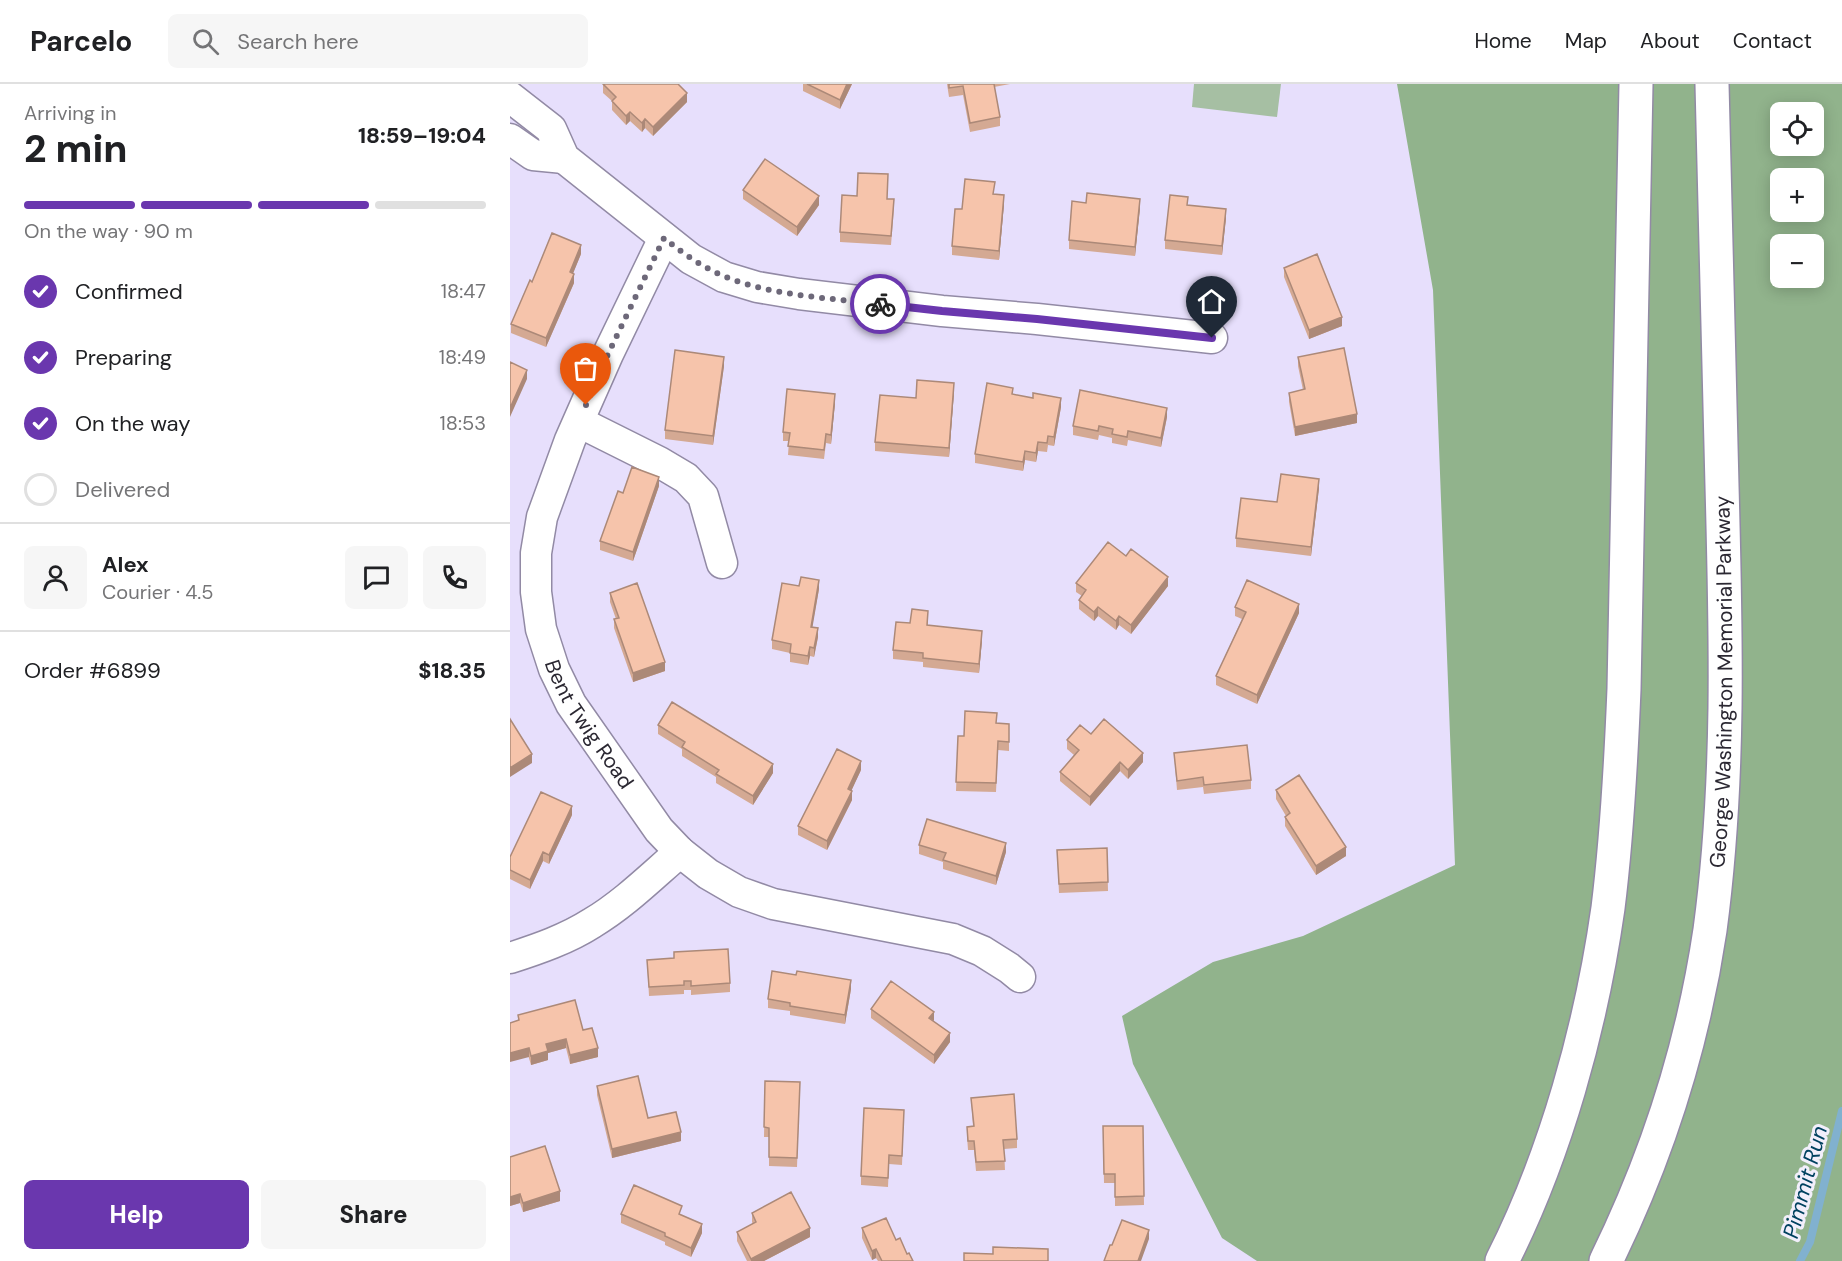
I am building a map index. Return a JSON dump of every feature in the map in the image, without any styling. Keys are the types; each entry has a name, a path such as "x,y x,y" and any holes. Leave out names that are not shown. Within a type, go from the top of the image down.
{"highway":[{"path":"1502,1261 1542,1167 1571,1079 1601,947 1612,867 1624,690 1636,84"},
{"name":"George Washington Memorial Parkway","path":"1606,1261 1645,1172 1680,1066 1709,932 1719,844 1725,756 1726,620 1712,84"}],"street":[{"path":"510,97 551,129 564,158 691,259 724,277 757,287 799,294 1212,338"},
{"path":"510,139 533,155 564,158"},
{"name":"Bent Twig Road","path":"664,238 608,354 542,517 536,554 536,592 541,629 554,669 571,704 659,830 680,852 708,874 739,892 773,904 953,939 982,951 1020,977"},
{"path":"579,422 686,478 703,496 722,563"},
{"path":"510,958 559,941 593,923 680,852"}],"green space":[{"path":"1194,84 1281,84 1277,117 1192,107"},
{"path":"1397,84 1842,84 1842,1261 1257,1261 1222,1238 1133,1064 1122,1016 1213,962 1303,936 1455,865 1433,290"}],"building":[{"path":"603,84 678,84 687,93 653,127 645,119 642,123 630,112 626,116 612,101 616,97"},
{"path":"807,84 847,84 840,100"},
{"path":"949,84 994,84 1000,117 970,123 963,86 949,88"},
{"path":"765,159 819,196 797,227 743,190"},
{"path":"858,173 888,174 887,199 894,199 891,236 840,232 842,195 857,196"},
{"path":"965,179 995,182 993,194 1004,195 999,251 952,246 955,209 962,209"},
{"path":"1087,193 1140,199 1135,247 1069,240 1072,201 1086,203"},
{"path":"1170,195 1188,197 1187,205 1226,209 1222,246 1165,240"},
{"path":"552,233 581,245 570,272 574,274 546,338 511,324 530,280 532,282"},
{"path":"1317,254 1342,317 1309,330 1284,268"},
{"path":"1344,348 1357,414 1295,427 1289,393 1305,389 1298,357"},
{"path":"675,350 724,357 713,436 665,430"},
{"path":"510,362 527,370 510,408"},
{"path":"917,380 954,383 949,448 875,442 880,395 916,398"},
{"path":"987,383 1013,388 1012,394 1033,398 1033,393 1061,398 1054,437 1048,436 1047,443 1038,442 1036,453 1025,451 1023,462 975,454"},
{"path":"787,389 835,394 831,435 826,434 824,450 788,446 790,433 783,432"},
{"path":"1080,390 1167,408 1161,438 1128,431 1127,437 1112,434 1113,429 1099,426 1098,431 1073,426"},
{"path":"632,467 659,477 633,552 600,541 618,491 623,493"},
{"path":"1281,474 1319,479 1311,547 1236,538 1241,498 1277,502"},
{"path":"1108,542 1126,556 1131,549 1168,577 1131,625 1119,616 1116,621 1098,607 1094,612 1079,600 1086,590 1076,583"},
{"path":"801,577 819,580 811,627 818,628 814,648 810,647 808,656 790,653 791,644 772,640 782,583 799,586"},
{"path":"1247,580 1299,604 1257,695 1216,676 1246,612 1235,607"},
{"path":"637,583 665,662 633,673 614,619 619,618 610,593"},
{"path":"912,609 928,611 927,625 982,631 979,664 923,658 923,653 893,650 896,622 910,623"},
{"path":"672,702 773,764 753,796 716,774 719,770 682,747 685,742 658,725"},
{"path":"965,711 997,713 996,723 1009,724 1009,742 998,741 996,783 956,782 958,736 964,736"},
{"path":"510,719 532,754 510,768"},
{"path":"1104,719 1143,753 1128,770 1120,762 1090,797 1060,772 1079,750 1067,740 1080,725 1091,734"},
{"path":"1247,745 1251,780 1204,785 1203,777 1177,781 1174,753"},
{"path":"837,749 861,761 848,789 852,791 827,841 798,826"},
{"path":"1299,775 1346,847 1316,866 1285,817 1290,813 1276,790"},
{"path":"541,792 572,806 549,855 543,852 530,880 510,870 510,857"},
{"path":"927,819 1006,843 996,876 943,860 946,853 919,845"},
{"path":"1107,848 1108,882 1059,884 1057,850"},
{"path":"728,949 730,983 691,986 691,981 684,981 684,985 649,987 647,960 674,958 674,952"},
{"path":"772,971 796,975 797,971 851,980 845,1015 790,1006 790,1003 768,999"},
{"path":"891,981 934,1012 929,1018 950,1033 934,1055 871,1009"},
{"path":"575,1000 583,1030 592,1028 598,1048 570,1055 566,1039 546,1044 548,1051 531,1056 529,1048 510,1053 510,1023 519,1020 518,1015"},
{"path":"638,1076 648,1118 676,1112 681,1132 612,1149 597,1086"},
{"path":"765,1081 800,1082 797,1158 769,1157 769,1128 764,1127"},
{"path":"1014,1094 1017,1139 1003,1140 1005,1161 976,1162 974,1141 968,1141 967,1127 974,1126 971,1098"},
{"path":"864,1108 904,1110 902,1156 889,1155 888,1178 861,1176"},
{"path":"1103,1126 1143,1126 1144,1196 1115,1197 1115,1174 1104,1174"},
{"path":"545,1146 560,1191 523,1203 520,1194 510,1197 510,1157"},
{"path":"634,1185 682,1206 679,1214 702,1224 691,1248 665,1236 665,1233 621,1214"},
{"path":"791,1192 810,1228 751,1259 737,1232 756,1222 752,1213"},
{"path":"886,1218 896,1240 900,1238 913,1261 882,1261 876,1249 872,1251 862,1228"},
{"path":"1122,1220 1149,1230 1138,1261 1104,1261 1110,1245 1112,1245"},
{"path":"993,1247 1048,1249 1048,1261 964,1261 964,1253 993,1254"}],"waterway":[{"name":"Pimmit Run","path":"1800,1261 1810,1242 1842,1111"}],"way so far":[{"path":"586,405 664,238 691,259 724,277 757,287 880,304"}],"route":[{"path":"880,304 1212,338"}]}
